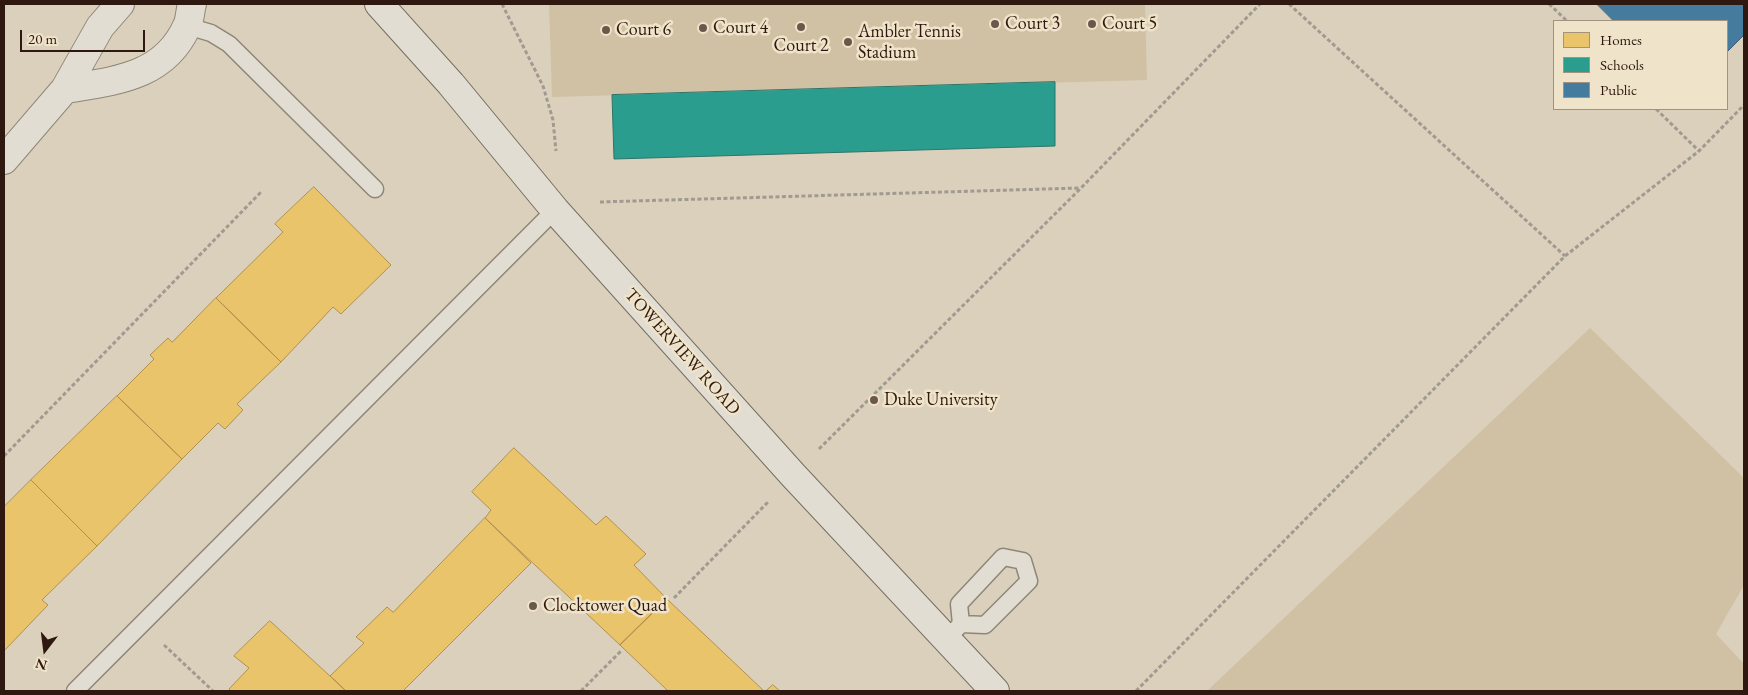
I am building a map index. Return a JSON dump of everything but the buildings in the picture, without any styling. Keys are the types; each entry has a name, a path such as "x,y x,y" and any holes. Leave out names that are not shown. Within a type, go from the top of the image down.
{"street":[{"path":"4,160 65,89 100,27 120,4"},
{"name":"TOWERVIEW ROAD","path":"379,4 451,84 556,210 793,475 954,632 995,691"},
{"path":"65,89 120,80 141,73 160,62 175,46 190,15"}],"lane":[{"path":"190,15 211,33 229,44 375,189"},
{"path":"75,691 556,210"},
{"path":"1003,557 1027,557 1029,581 985,625 954,632 959,604 1003,557"}],"path":[{"path":"502,4 543,86 553,120 556,151"},
{"path":"674,598 793,475 1081,188 1260,4"},
{"path":"1289,4 1565,256"},
{"path":"1549,4 1566,20"},
{"path":"1137,691 1565,256 1699,151 1744,105"},
{"path":"1657,110 1699,151"},
{"path":"600,202 1081,188"},
{"path":"4,456 262,191"},
{"path":"142,624 213,691"},
{"path":"582,691 622,650"}],"shaded area":[{"name":"Ambler Tennis Stadium","path":"549,4 1145,4 1147,80 552,97"},
{"path":"1590,328 1744,478 1744,585 1716,634 1744,664 1744,691 1207,691"}],"place":[{"name":"Court 3","path":"995,24"},
{"name":"Court 5","path":"1092,24"},
{"name":"Court 2","path":"801,27"},
{"name":"Court 4","path":"703,28"},
{"name":"Court 6","path":"606,30"},
{"name":"Ambler Tennis Stadium","path":"848,42"},
{"name":"Duke University","path":"874,400"},
{"name":"Clocktower Quad","path":"533,606"}]}
